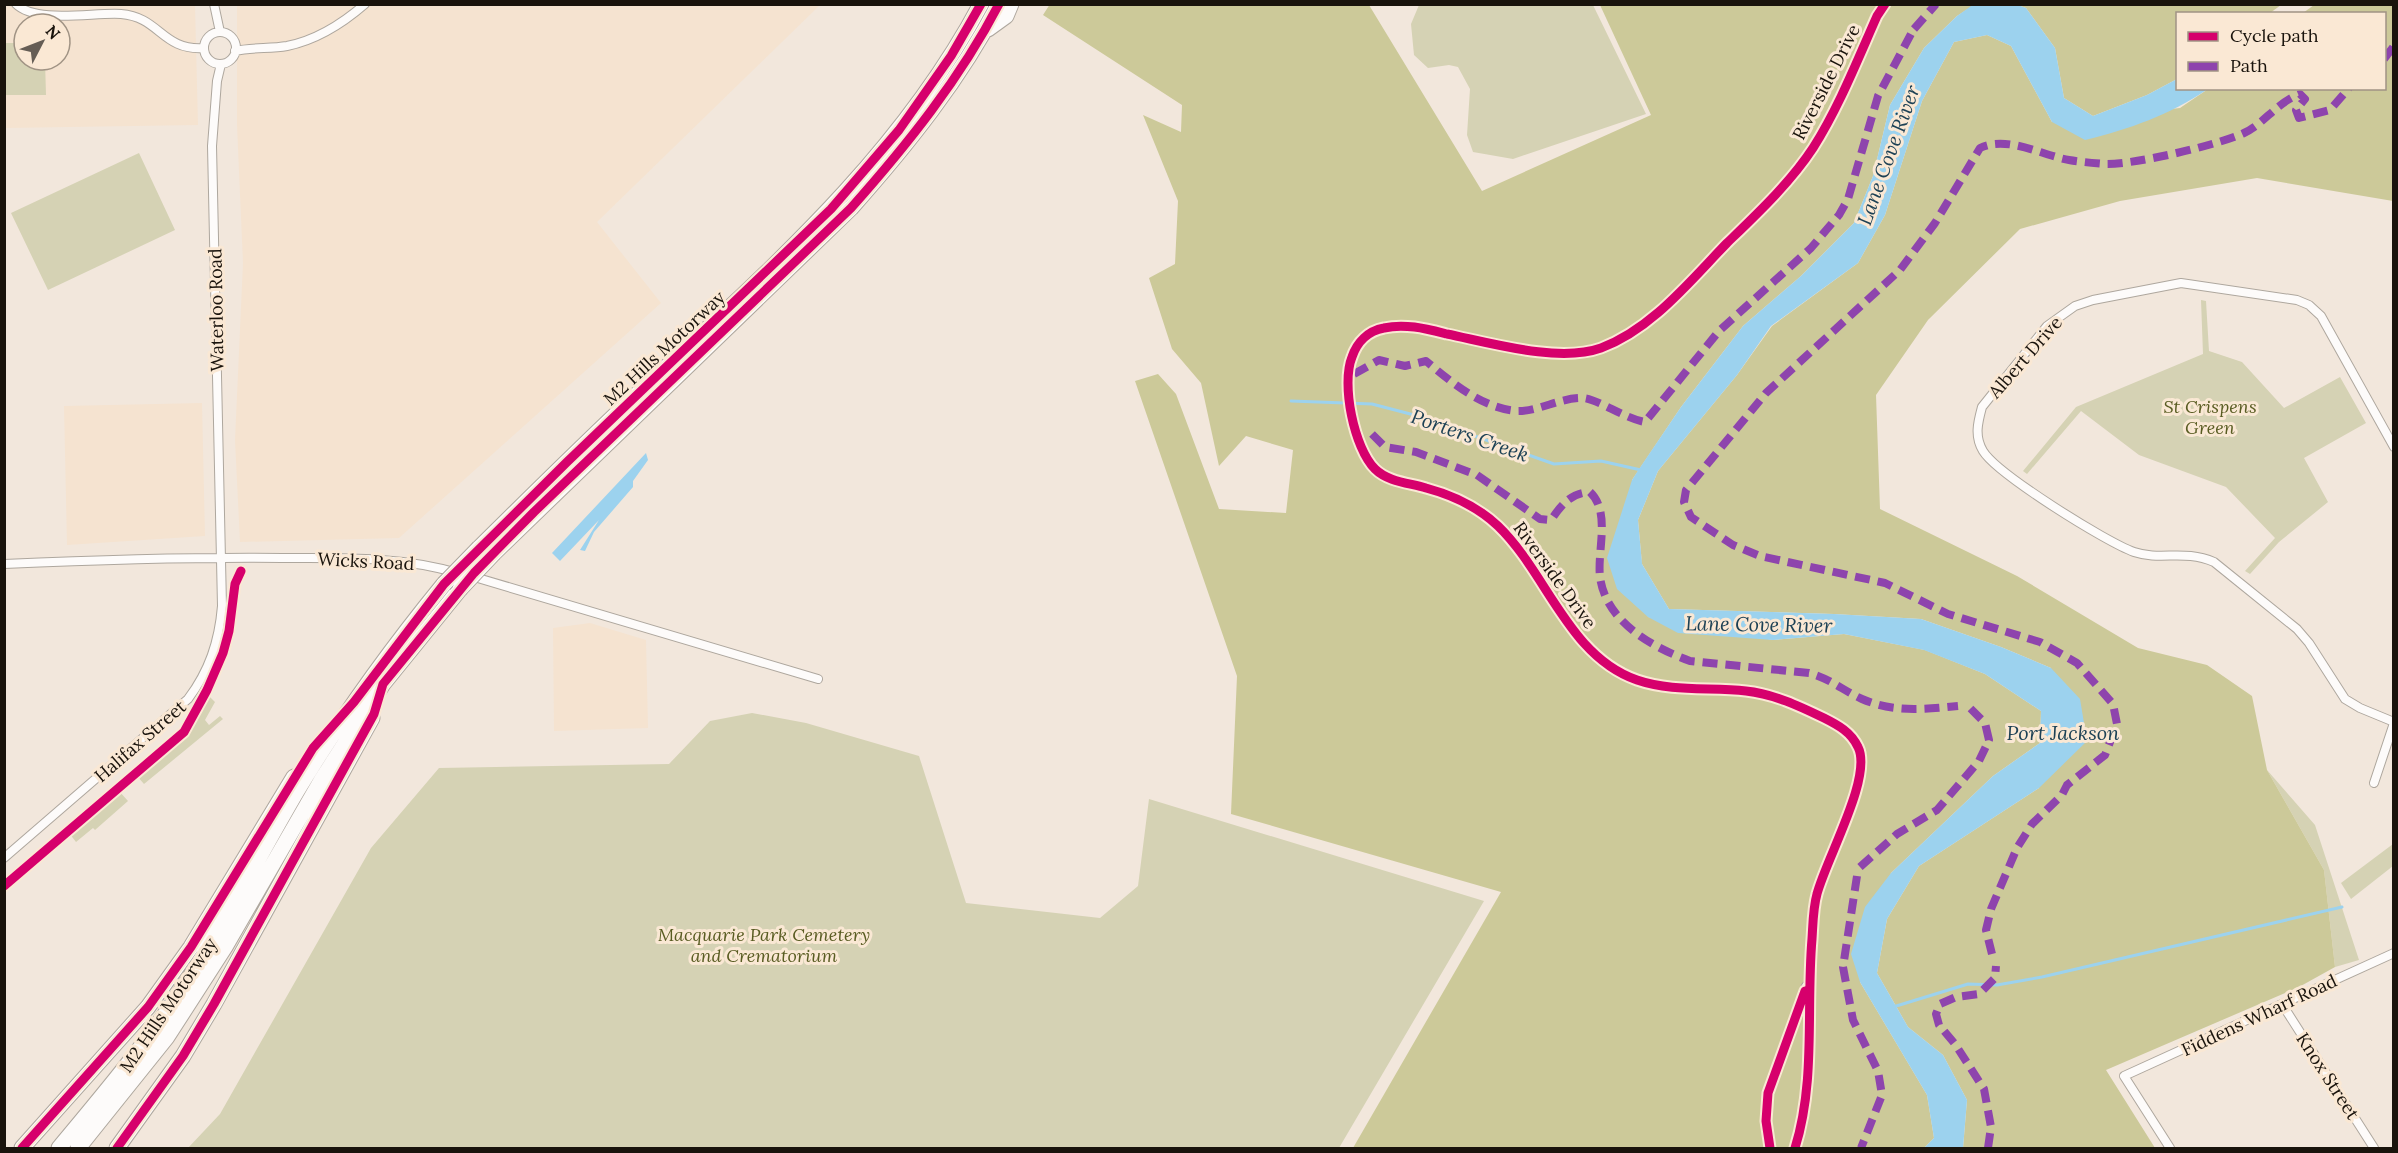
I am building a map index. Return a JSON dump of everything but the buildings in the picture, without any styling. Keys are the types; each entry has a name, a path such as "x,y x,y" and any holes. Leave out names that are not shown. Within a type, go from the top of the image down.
{"highway":[{"name":"M2 Hills Motorway","path":"58,1149 107,1091 190,977 297,791 354,702 444,584 772,268 851,188 899,130 951,56 981,4"},
{"name":"M2 Hills Motorway","path":"78,1149 137,1078 195,996 322,779 383,684 460,589 494,553 851,208 917,129 984,33 999,4"},
{"path":"984,33 1006,16 1011,4"},
{"path":"117,1149 183,1056 214,1004 374,714 383,684"},
{"path":"22,1149 147,1007 190,946 313,748 354,702"}],"street":[{"path":"16,4 33,14 132,16 148,21 172,44 192,49 204,48"},
{"path":"214,4 220,33"},
{"path":"236,51 288,46 319,36 348,19 365,4"},
{"name":"Riverside Drive","path":"1795,1149 1807,1092 1808,980 1816,895 1860,776 1860,752 1851,736 1834,723 1772,696 1749,691 1662,686 1639,681 1621,673 1588,648 1525,558 1489,518 1453,497 1387,477 1377,471 1364,450 1351,408 1346,376 1358,344 1366,335 1388,326 1417,327 1504,346 1568,353 1604,347 1638,329 1677,294 1765,205 1810,152 1837,106 1877,16 1885,4"},
{"path":"220,33 230,36 236,51 231,60 221,64 207,58 204,48 210,35 220,33"},
{"name":"Waterloo Road","path":"221,64 217,81 212,147 221,556"},
{"name":"Albert Drive","path":"2394,447 2329,329 2321,316 2309,305 2297,300 2181,283 2093,300 2059,316 1982,407 1978,422 1978,437 1991,462 2049,504 2133,551 2152,556 2198,555 2214,562 2297,629 2309,643 2345,699 2394,722"},
{"name":"Wicks Road","path":"4,564 221,556 376,559 432,565 818,679"},
{"name":"Halifax Street","path":"4,858 171,717 202,680 220,627 221,556"},
{"path":"2374,783 2394,722"},
{"name":"Fiddens Wharf Road","path":"2170,1149 2124,1076 2394,953"},
{"name":"Riverside Drive","path":"1770,1149 1766,1121 1768,1093 1808,980"},
{"name":"Knox Street","path":"2282,1004 2374,1149"}],"shaded area":[{"path":"1050,4 1369,5 1482,191 1651,115 1600,5 1974,5 1957,16 1924,48 1890,105 1873,176 1854,223 1801,276 1743,326 1681,407 1632,480 1648,617 1773,640 1844,634 1925,650 1985,674 2041,711 2040,743 1993,776 1891,873 1860,982 1927,1095 1934,1138 1924,1148 1353,1148 1501,892 1231,814 1237,676 1135,381 1158,374 1176,394 1219,509 1286,513 1293,450 1246,436 1219,466 1201,383 1172,349 1149,278 1175,264 1178,201 1143,115 1181,132 1182,105 1043,15"},
{"path":"4,5 195,5 198,125 5,128"},
{"path":"237,5 820,5 597,222 661,303 399,538 240,542 235,440 243,263 237,125"},
{"path":"2018,5 2281,5 2271,12 2176,12 2176,80 2147,95 2093,116 2064,98 2055,48 2026,8"},
{"path":"2314,5 2393,5 2393,201 2257,178 2120,201 2020,229 1928,320 1876,395 1880,509 2017,576 2138,648 2207,665 2252,696 2267,770 2324,870 2335,967 2299,987 2106,1070 2155,1148 1963,1148 1967,1100 1943,1055 1908,1027 1877,973 1887,919 1919,866 2039,788 2051,668 2001,647 1921,619 1669,609 1642,564 1638,520 1658,471 1737,375 1772,326 1858,263 1885,215 1922,101 1954,42 1987,35 2011,46 2052,122 2180,108 2207,90 2386,90 2386,12 2304,12"},
{"path":"202,403 205,536 67,545 64,406"},
{"path":"590,623 646,640 648,728 554,731 553,628"}],"green space":[{"path":"1419,5 1593,5 1646,114 1513,159 1473,152 1467,135 1470,89 1458,67 1449,65 1428,68 1414,55 1411,24"},
{"path":"4,43 12,43 12,72 45,72 46,95 5,95"},
{"path":"139,153 175,230 48,290 11,213"},
{"name":"St Crispens Green","path":"2201,300 2206,301 2209,351 2242,362 2284,408 2340,377 2366,423 2304,458 2328,502 2279,542 2250,574 2245,571 2275,538 2226,487 2139,455 2081,411 2027,474 2023,471 2076,407 2203,354"},
{"path":"208,695 215,702 205,720 209,725 220,716 223,719 144,784 137,776 187,734"},
{"name":"Macquarie Park Cemetery and Crematorium","path":"752,713 806,723 919,756 966,903 1100,918 1138,886 1149,799 1484,901 1339,1148 188,1148 220,1114 371,848 439,768 669,764 710,721"},
{"path":"2267,770 2315,825 2359,960 2335,967 2324,870"},
{"path":"119,791 128,801 95,830 93,828 76,842 69,833"},
{"path":"2393,844 2393,866 2351,899 2341,883"}],"water":[{"name":"Port Jackson","path":"1974,4 2018,5 2026,8 2055,48 2064,98 2093,116 2147,95 2176,80 2176,90 2206,90 2149,120 2085,140 2052,122 2011,46 1987,35 1954,42 1922,101 1885,215 1858,263 1771,326 1737,375 1658,471 1638,520 1642,564 1669,609 1921,619 2001,647 2051,668 2080,699 2087,741 2039,788 1919,866 1887,919 1877,973 1908,1027 1943,1055 1967,1100 1963,1148 1924,1148 1934,1138 1927,1095 1860,982 1851,954 1865,907 1891,873 1993,776 2040,743 2041,711 1985,674 1924,650 1844,634 1773,640 1678,633 1648,617 1617,589 1607,558 1632,480 1681,407 1743,326 1801,276 1854,223 1873,176 1890,105 1924,48 1957,16"},
{"path":"646,453 648,460 633,481 633,487 594,532 585,551 580,550 599,520 560,561 552,553"}],"waterway":[{"name":"Porters Creek","path":"1291,401 1372,404 1418,416 1554,464 1601,461 1641,470"},
{"path":"1893,1007 1968,984 1997,985 2042,977 2342,907"}],"marked path":[{"path":"1914,29 1936,4"},
{"path":"1354,374 1379,360 1405,366 1426,361 1468,393 1505,409 1526,410 1581,398 1645,422 1719,331 1811,248 1839,215 1848,199 1878,96 1912,32"},
{"path":"2386,56 2394,46"},
{"path":"1992,954 1986,930 1991,909 2017,848 2032,824 2062,795 2067,785 2105,755 2117,724 2113,704 2077,663 2040,642 1948,614 1885,583 1760,556 1733,545 1691,517 1684,502 1686,490 1766,393 1900,270 1935,223 1980,148 1990,145 2013,145 2058,158 2105,164 2154,158 2244,133 2284,102 2300,94 2305,99 2296,110 2299,118 2330,110 2347,90"},
{"path":"1372,434 1385,447 1416,452 1477,475 1540,519 1551,520 1572,497 1590,492 1600,510 1602,521 1600,577 1611,607 1633,631 1675,655 1690,661 1809,673 1862,699 1886,706 1910,709 1958,706"},
{"path":"1860,867 1897,834 1937,810 1979,761 1989,740 1985,723 1970,708"},
{"path":"1857,876 1843,967 1853,1020 1878,1071 1882,1095 1861,1148"},
{"path":"1988,1148 1991,1127 1984,1089 1955,1044 1939,1025 1936,1014 1940,1004 1956,997 1979,994 1995,978 1996,966"}],"cycle path":[{"path":"22,1148 148,1007 191,947 313,748 354,702 444,584 567,462 831,209 899,130 951,56 981,4"},
{"path":"117,1148 183,1056 214,1004 374,714 383,684 474,573 534,512 851,208 892,160 950,85 999,4"},
{"path":"1795,1148 1806,1097 1810,965 1815,905 1822,879 1854,797 1861,760 1858,747 1848,733 1834,723 1776,698 1746,691 1691,689 1650,684 1613,668 1593,652 1576,633 1515,545 1490,519 1455,498 1393,479 1375,469 1361,446 1351,415 1349,369 1354,352 1364,338 1378,329 1392,327 1416,327 1545,353 1584,352 1601,348 1637,329 1684,288 1773,198 1804,161 1831,116 1877,16 1885,4"},
{"path":"4,886 184,732 207,690 223,653 229,631 235,584 241,571"},
{"path":"1770,1148 1766,1121 1768,1093 1805,991"}],"water label":[{"name":"Lane Cove River","path":"1888,155"},
{"name":"Lane Cove River","path":"1759,624"}]}
